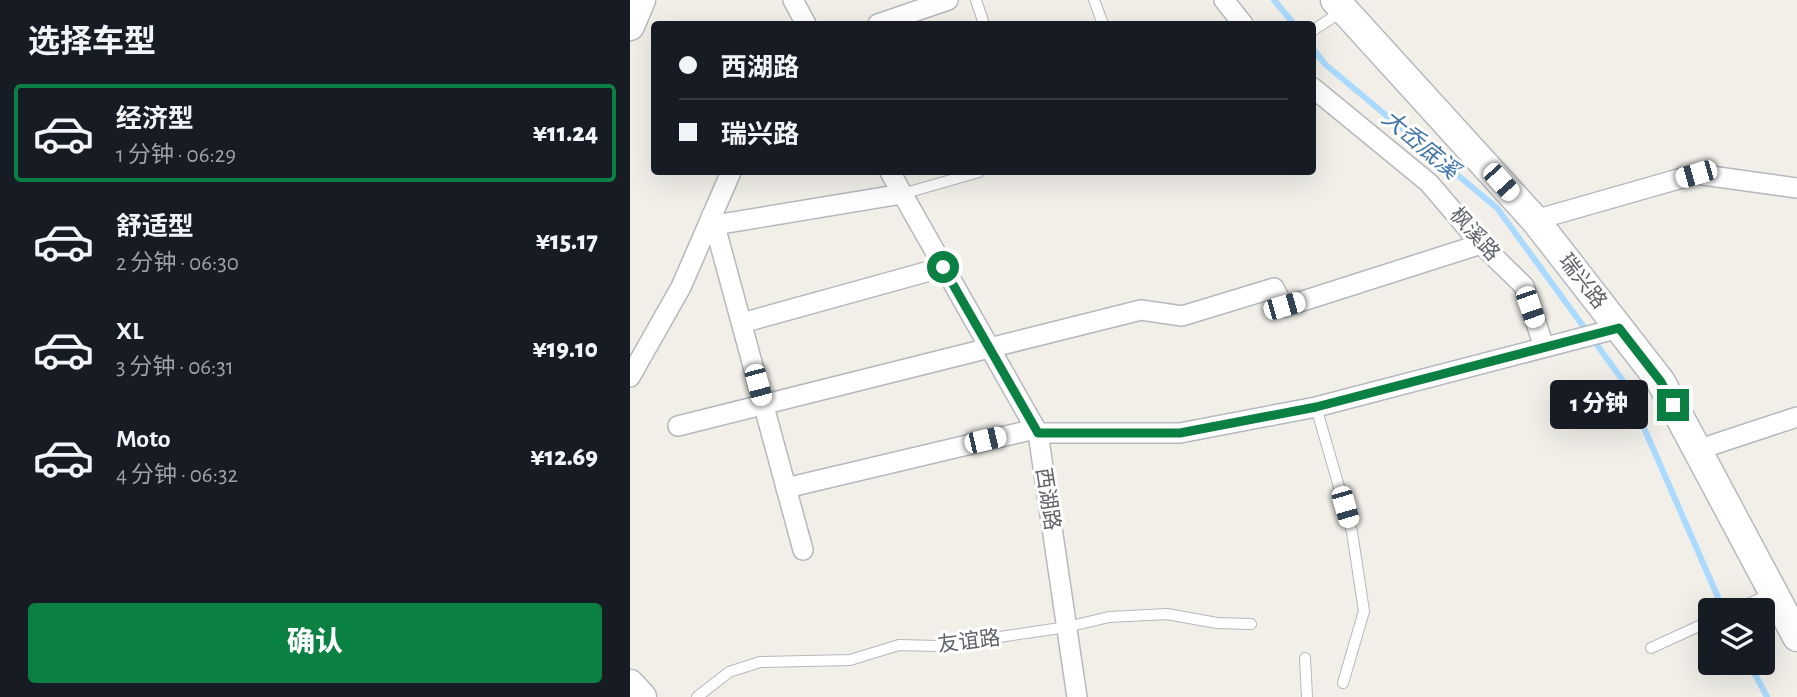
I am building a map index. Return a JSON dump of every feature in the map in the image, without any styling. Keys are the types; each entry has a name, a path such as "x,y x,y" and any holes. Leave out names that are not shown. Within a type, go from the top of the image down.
{"street":[{"path":"630,26 641,0"},
{"path":"887,21 948,0"},
{"path":"1224,0 1241,21"},
{"name":"瑞兴路","path":"1340,8 1535,220 1661,382 1797,638"},
{"name":"枫溪路","path":"1316,90 1429,183 1481,244 1524,286 1544,347"},
{"path":"1535,220 1696,174 1797,188"},
{"path":"630,377 681,287 714,220 730,175"},
{"name":"西湖路","path":"892,175 1037,431 1077,697"},
{"path":"714,220 902,194"},
{"path":"714,220 803,550"},
{"path":"678,426 1141,310 1182,316 1274,288 1284,306 1481,244"},
{"path":"741,323 943,267"},
{"path":"786,488 1037,431 1180,433 1316,407 1619,328"},
{"path":"1697,450 1797,417"},
{"path":"630,684 642,697"}],"lane":[{"path":"976,0 983,21"},
{"path":"1094,0 1102,21"},
{"path":"1316,28 1340,8"},
{"path":"902,194 968,175"},
{"path":"1316,407 1352,532 1364,611 1343,682"},
{"path":"1761,598 1772,593"},
{"name":"友谊路","path":"697,697 729,672 760,662 850,660 899,645 937,646 1067,627 1109,617 1167,614 1217,623 1251,624"},
{"path":"1651,648 1698,626"},
{"path":"1305,658 1307,697"}],"waterway":[{"name":"大岙底溪","path":"1274,0 1292,21"},
{"name":"大岙底溪","path":"1316,53 1326,65 1497,208 1624,382 1718,598"},
{"name":"大岙底溪","path":"1755,675 1767,697"}],"route":[{"path":"943,267 1038,433 1180,433 1316,407 1619,328 1661,382 1673,405"}]}
